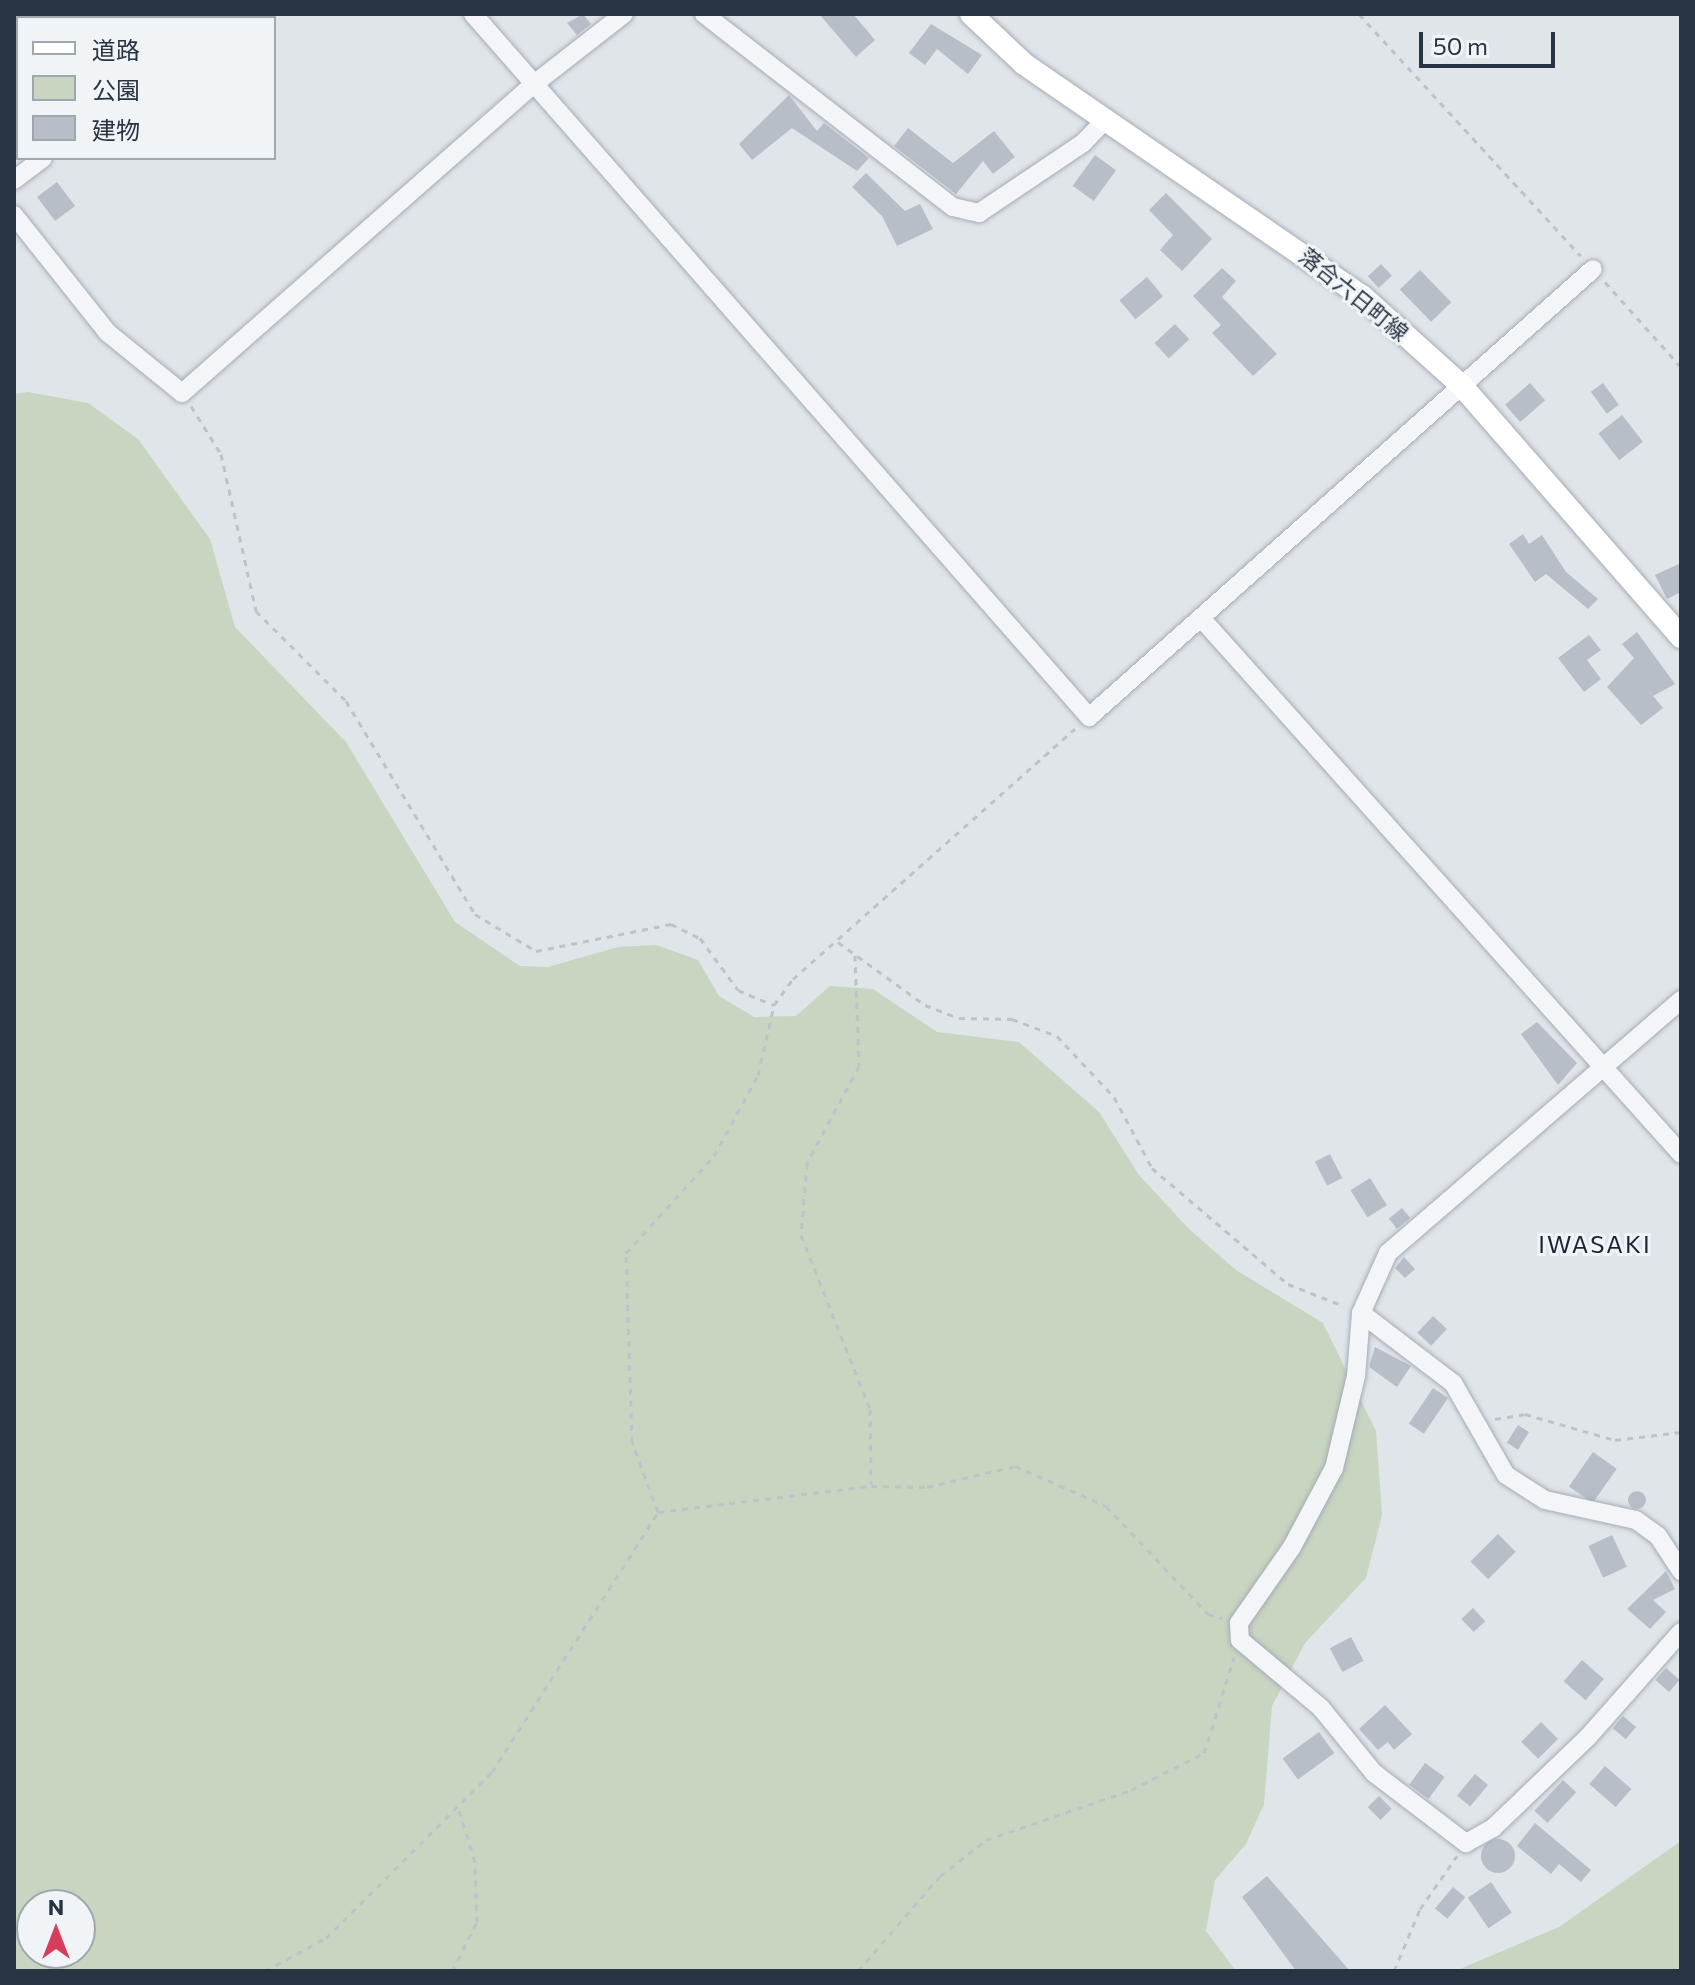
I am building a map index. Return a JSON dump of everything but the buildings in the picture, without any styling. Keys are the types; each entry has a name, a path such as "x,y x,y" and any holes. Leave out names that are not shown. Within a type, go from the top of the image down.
{"main road":[{"name":"落合六日町線","path":"971,14 1024,64 1362,296 1462,386 1681,637"}],"street":[{"path":"473,14 1089,717 1593,269"},
{"path":"14,215 108,333 182,393 534,84 624,14"},
{"path":"704,14 953,207 979,213 1083,143 1106,119"},
{"path":"14,180 40,160"},
{"path":"1201,618 1681,1154"},
{"path":"1681,1000 1388,1253 1361,1313 1356,1376 1334,1468 1292,1547 1239,1631 1321,1708 1374,1773 1466,1843 1493,1828 1588,1737 1681,1632"},
{"path":"1361,1313 1453,1383 1506,1475 1545,1500 1636,1520 1658,1536 1681,1571"}],"path":[{"path":"1359,14 1681,367"},
{"path":"182,393 221,454 256,611 346,701 475,914 536,951 671,924 700,938 738,990 774,1005"},
{"path":"658,1512 632,1442 626,1253 714,1156 758,1075 774,1005 793,979 1089,717"},
{"path":"838,942 925,1005 959,1018 1012,1019 1057,1036 1114,1097 1152,1168 1288,1284 1361,1313"},
{"path":"855,955 859,1066 807,1163 801,1235 870,1409 871,1486"},
{"path":"1476,1423 1525,1414 1615,1440 1681,1432"},
{"path":"658,1512 871,1486 927,1487 1015,1466 1106,1506 1208,1614 1239,1631 1204,1753 1131,1790 986,1840 940,1876 858,1971"},
{"path":"265,1971 326,1938 459,1810 492,1772 658,1512"},
{"path":"452,1971 477,1922 475,1862 459,1810"},
{"path":"1394,1971 1420,1909 1466,1843"}],"green space":[{"path":"28,392 88,403 138,439 210,539 235,627 346,742 455,922 520,966 548,967 618,947 656,945 698,960 719,996 754,1017 796,1016 830,986 873,989 937,1032 1019,1042 1099,1112 1139,1175 1190,1230 1236,1270 1323,1323 1376,1431 1382,1515 1366,1578 1305,1643 1272,1706 1264,1804 1246,1844 1215,1880 1206,1931 1236,1971 14,1971 14,394"},
{"path":"1681,1841 1681,1971 1455,1971 1559,1927"}],"district":[{"name":"IWASAKI","path":"1595,1244"}]}
